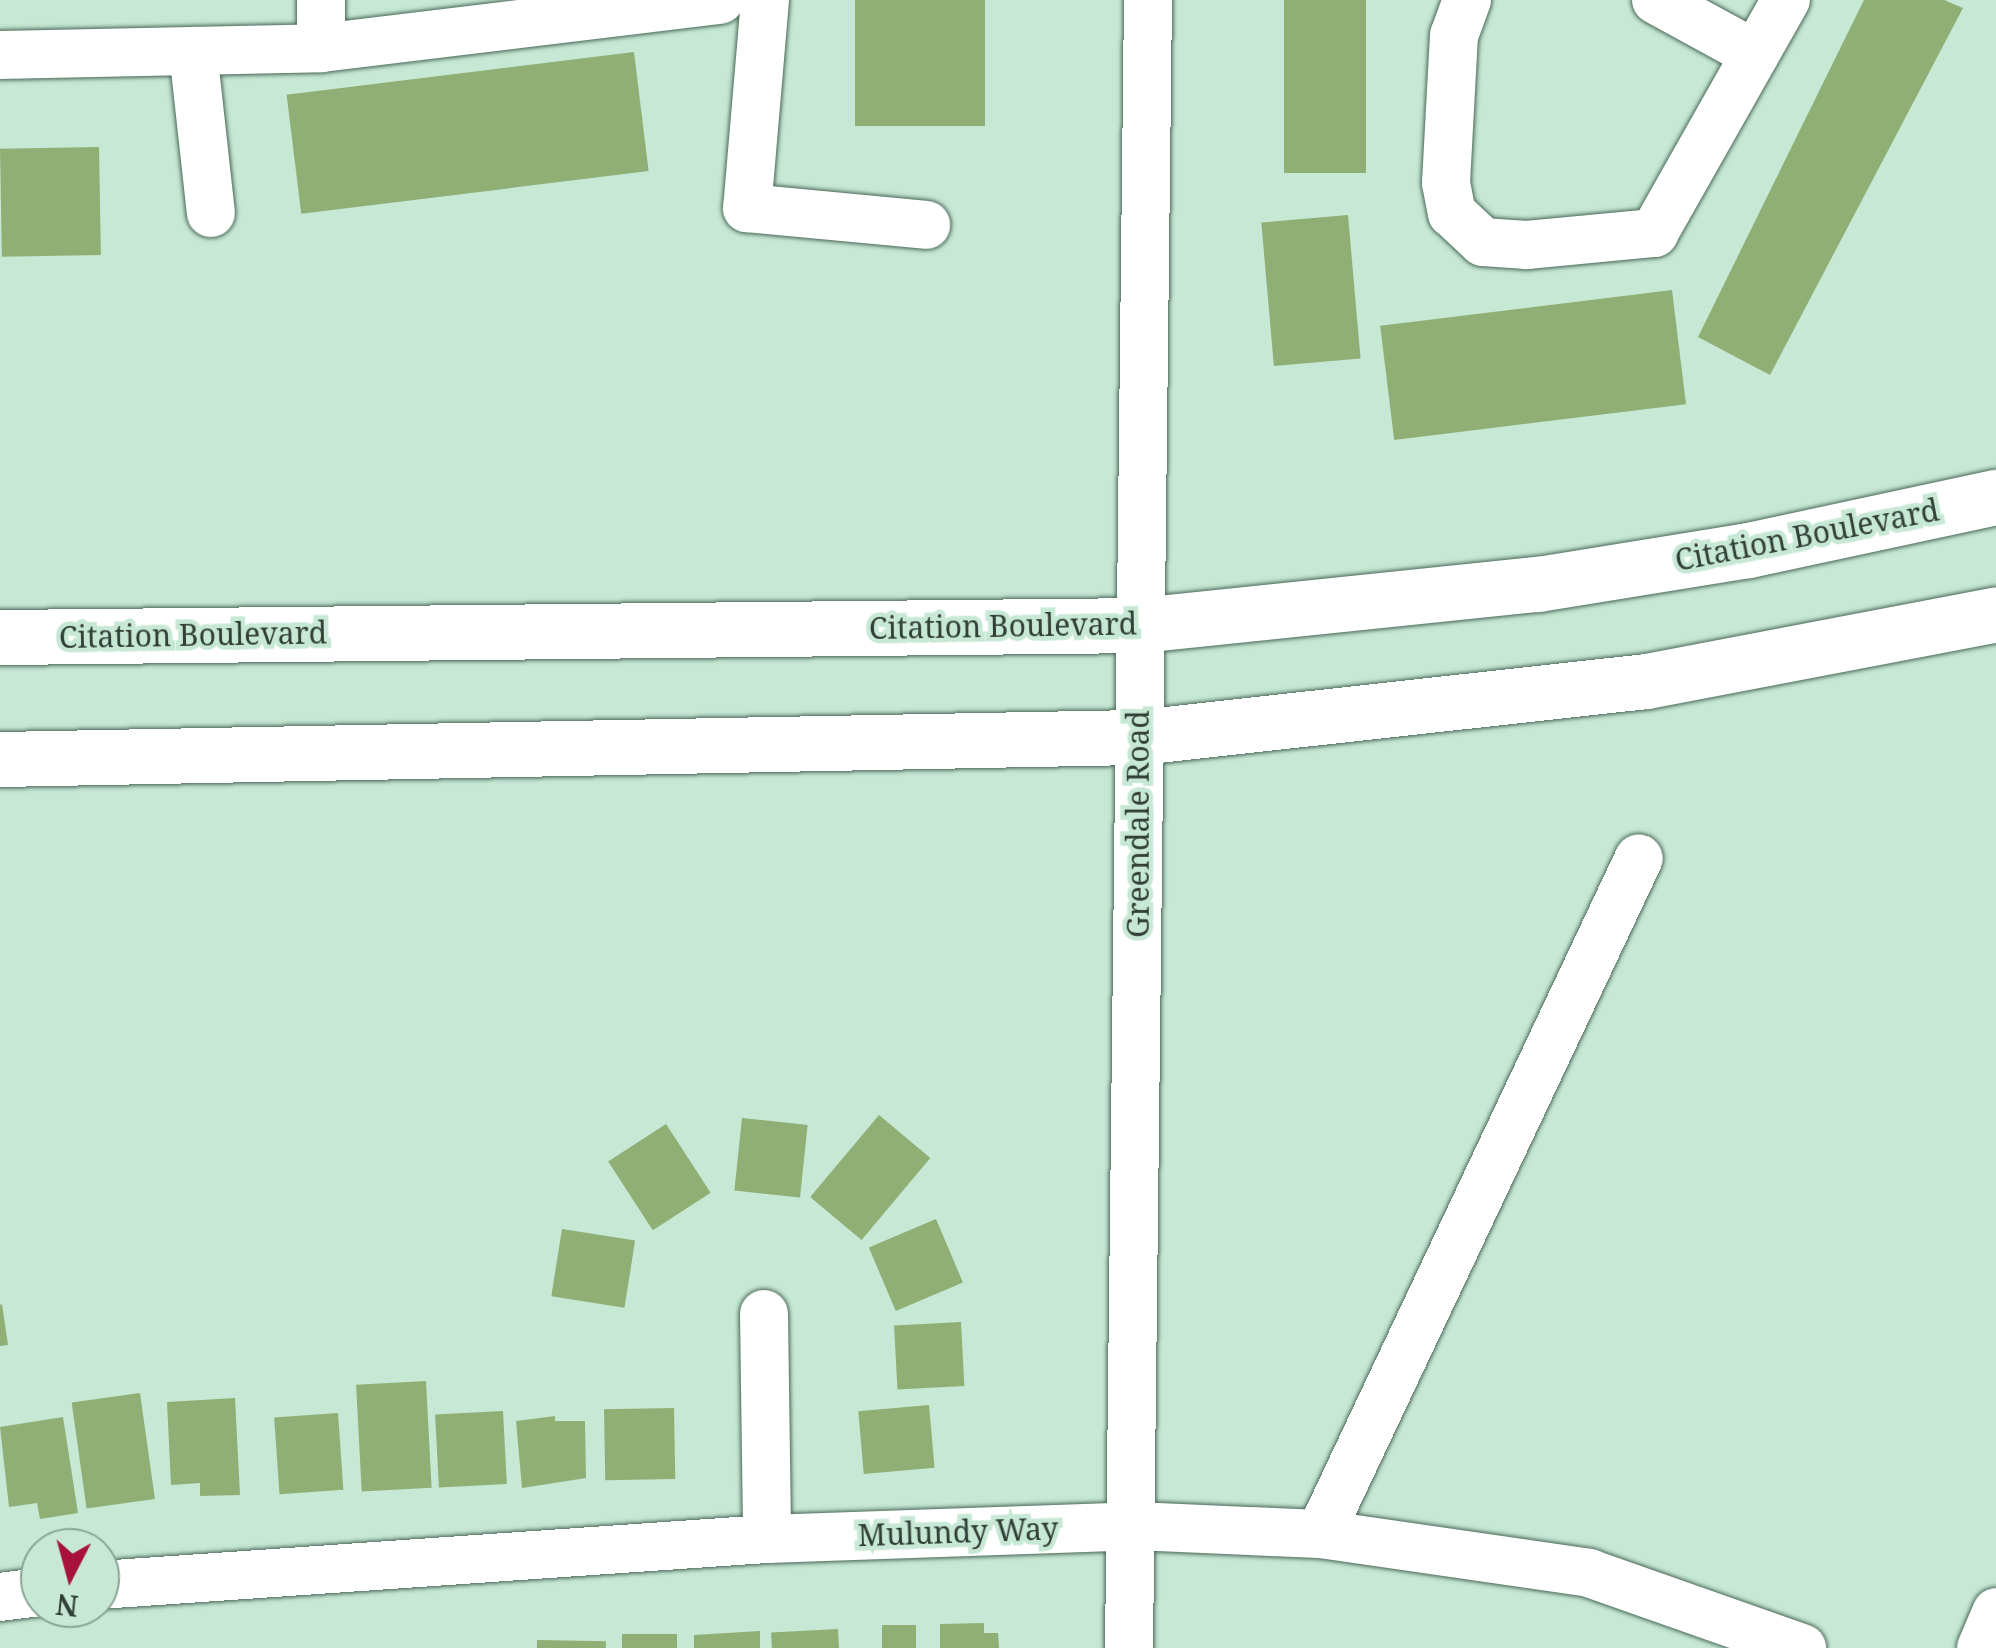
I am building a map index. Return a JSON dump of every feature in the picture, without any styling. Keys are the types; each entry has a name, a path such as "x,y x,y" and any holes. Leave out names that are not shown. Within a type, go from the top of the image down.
{"main road":[{"name":"Citation Boulevard","path":"0,637 1139,625 1538,584 1748,550 1996,496"},
{"path":"0,759 1139,737 1646,681 1996,614"}],"street":[{"path":"321,0 321,48"},
{"path":"0,55 321,48 720,0"},
{"path":"765,0 746,208 926,225"},
{"name":"Greendale Road","path":"1129,1648 1135,1526 1139,625 1148,0"},
{"path":"1467,0 1454,36 1446,182 1452,213 1484,242 1527,245 1654,233 1786,0"},
{"path":"1656,0 1755,54"},
{"path":"193,51 211,213"},
{"path":"1320,1534 1639,858"},
{"path":"764,1314 767,1539"},
{"name":"Mulundy Way","path":"120,1583 193,1574 767,1539 1135,1526 1320,1534 1589,1573 1802,1648"},
{"path":"1981,1648 1996,1612"}],"building":[{"path":"855,0 985,0 985,126 855,126"},
{"path":"1284,0 1366,0 1366,173 1284,173"},
{"path":"1864,0 1944,0 1963,8 1770,375 1698,337"},
{"path":"634,52 649,171 301,214 287,95"},
{"path":"99,147 101,255 2,257 0,149"},
{"path":"1348,215 1361,358 1274,366 1261,223"},
{"path":"1672,290 1686,404 1394,440 1380,326"},
{"path":"879,1115 930,1158 862,1240 810,1197"},
{"path":"742,1118 808,1125 800,1197 734,1191"},
{"path":"666,1124 711,1193 653,1230 608,1162"},
{"path":"936,1219 963,1283 896,1311 869,1248"},
{"path":"562,1229 635,1241 624,1308 551,1296"},
{"path":"0,1305 8,1345 0,1346"},
{"path":"961,1322 964,1386 897,1389 894,1326"},
{"path":"426,1381 432,1488 362,1492 356,1385"},
{"path":"140,1393 155,1499 87,1509 72,1403"},
{"path":"235,1398 240,1495 200,1496 200,1483 171,1485 167,1402"},
{"path":"929,1405 934,1468 864,1474 858,1411"},
{"path":"674,1408 675,1479 605,1480 604,1409"},
{"path":"503,1411 507,1484 439,1487 435,1415"},
{"path":"338,1413 343,1490 280,1494 274,1417"},
{"path":"555,1416 555,1421 585,1421 586,1478 522,1488 516,1421"},
{"path":"63,1417 78,1513 40,1519 37,1503 9,1507 0,1427"},
{"path":"984,1623 984,1633 998,1633 999,1648 940,1648 940,1624"},
{"path":"882,1625 916,1625 916,1648 882,1648"},
{"path":"838,1629 839,1648 772,1648 771,1633"},
{"path":"760,1631 760,1648 694,1648 694,1635"},
{"path":"622,1634 677,1634 677,1648 622,1648"},
{"path":"537,1640 606,1641 606,1648 537,1648"}]}
